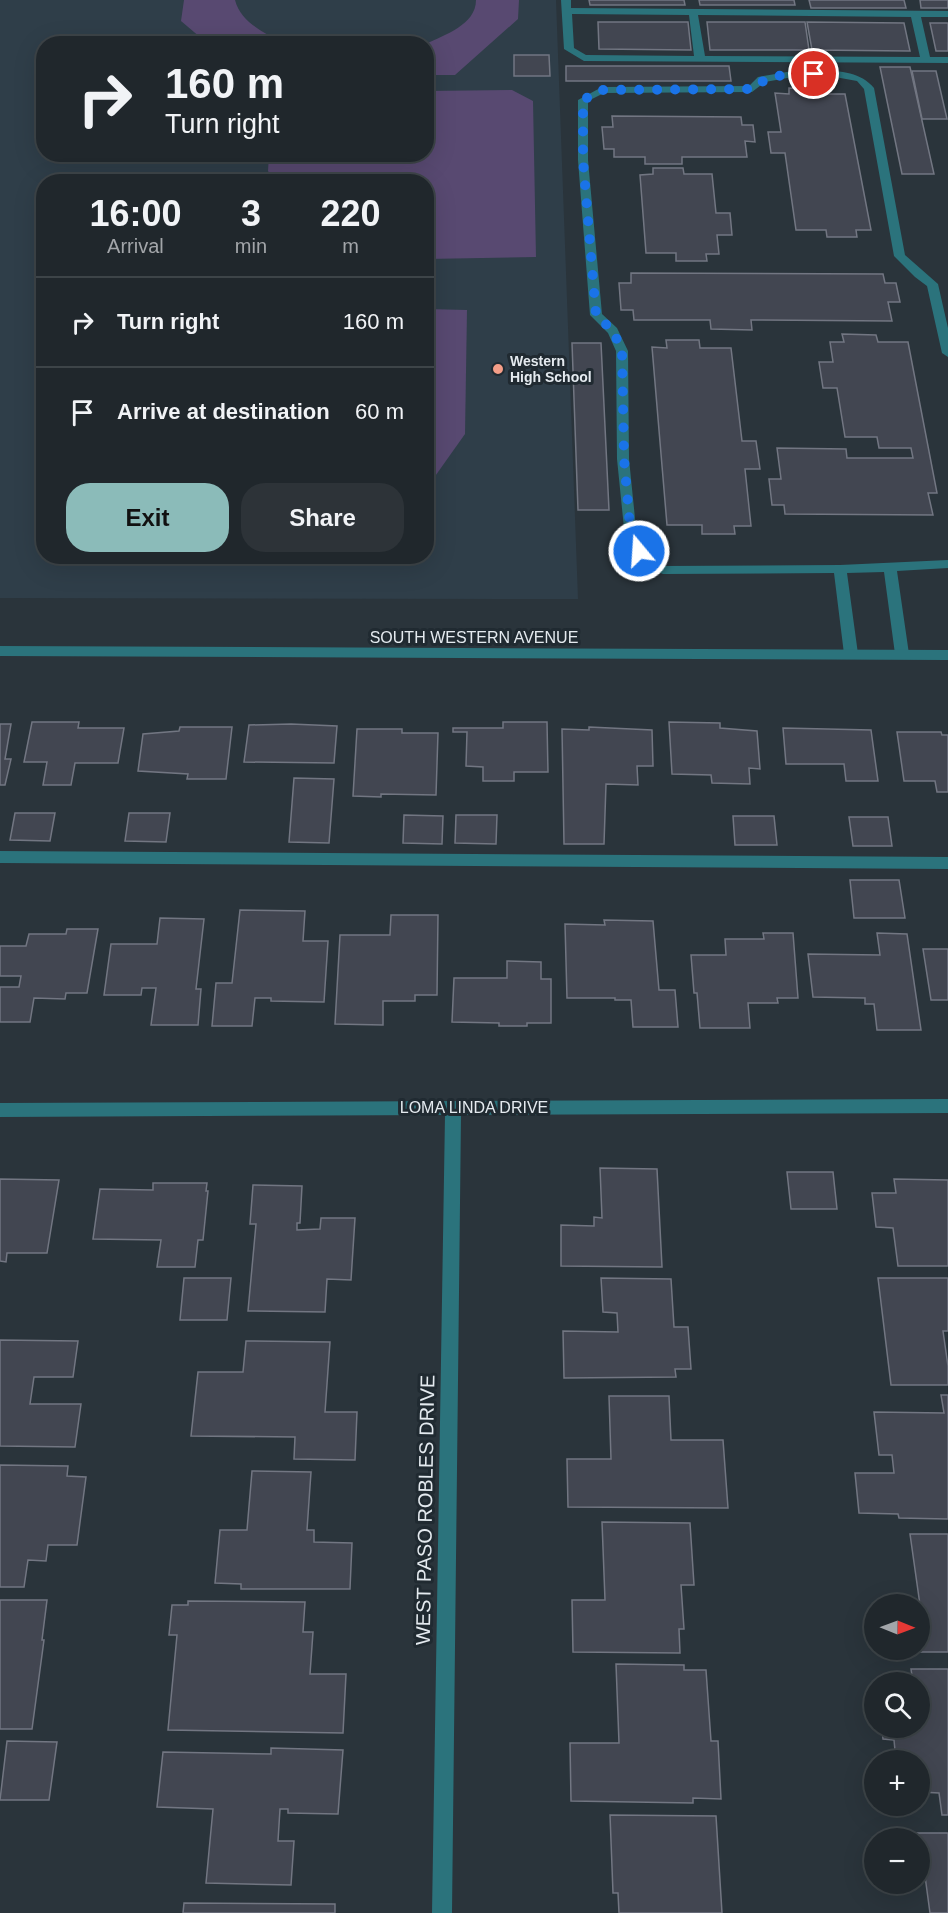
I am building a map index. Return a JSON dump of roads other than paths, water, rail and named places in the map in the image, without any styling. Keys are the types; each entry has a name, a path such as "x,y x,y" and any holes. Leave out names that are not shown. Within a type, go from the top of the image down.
{"street":[{"path":"948,14 693,12 567,5 568,49 584,58 948,60"},
{"path":"693,12 700,59"},
{"path":"915,13 926,60"},
{"path":"948,353 932,284 900,256 868,88 860,79 836,74 793,74 762,79 752,89 602,90 583,100 584,171 596,315 613,331 622,351 624,459 631,538 646,563 663,570 840,569 948,564"},
{"path":"890,567 902,654"},
{"path":"840,569 851,654"},
{"name":"SOUTH WESTERN AVENUE","path":"0,651 948,655"},
{"path":"0,857 948,863"},
{"name":"LOMA LINDA DRIVE","path":"0,1110 948,1106"},
{"name":"WEST PASO ROBLES DRIVE","path":"442,1913 453,1107"}],"place":[{"name":"Western High School","path":"498,369"}]}
